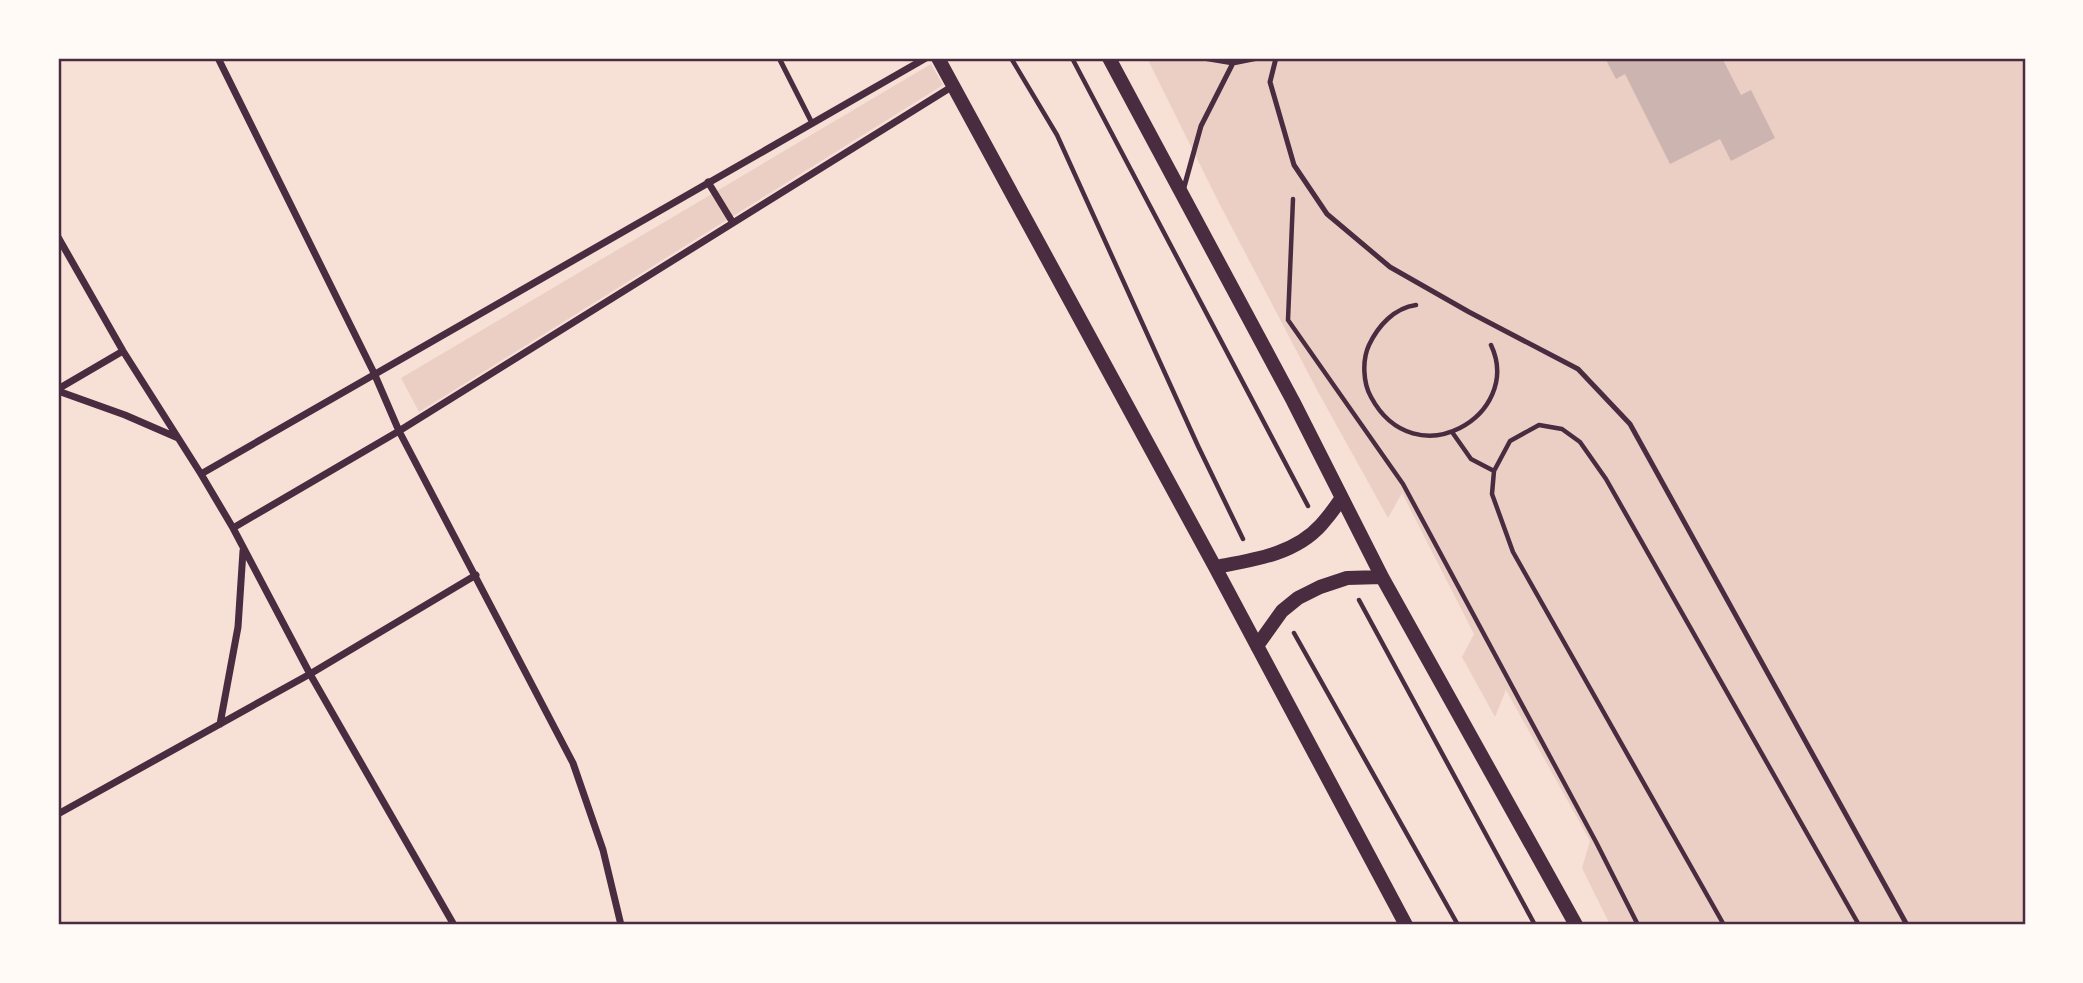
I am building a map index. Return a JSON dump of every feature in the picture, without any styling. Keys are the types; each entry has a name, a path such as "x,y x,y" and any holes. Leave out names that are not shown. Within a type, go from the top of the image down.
{"main road":[{"path":"938,58 1406,925"},
{"path":"1108,58 1293,401 1382,577 1576,925"},
{"path":"1215,567 1254,560 1301,542 1320,527 1341,499"},
{"path":"1256,646 1282,611 1298,598 1347,578 1382,577"}],"street":[{"path":"218,58 374,373 399,431 573,763 603,850 621,925"},
{"path":"201,474 926,58"},
{"path":"233,528 399,431 953,86"},
{"path":"708,182 733,223"},
{"path":"58,237 124,352 233,528 310,674 454,925"},
{"path":"58,390 124,352"},
{"path":"58,390 179,438"},
{"path":"220,724 238,627 243,549"},
{"path":"58,814 310,674 476,575"}],"lane":[{"path":"779,58 812,123"},
{"path":"1203,58 1233,63 1258,58"},
{"path":"1276,58 1270,82 1294,165 1327,214 1390,267 1469,313 1578,369 1630,424 1907,925"},
{"path":"1182,194 1201,126 1233,63"}],"path":[{"path":"1011,58 1057,135 1192,434 1254,560"},
{"path":"1072,58 1320,527"},
{"path":"1294,165 1288,320 1403,484 1596,842 1637,925"},
{"path":"1453,304 1410,306 1391,315 1376,330 1371,340 1364,370 1367,391 1378,411 1396,426 1417,435 1439,436 1452,432 1461,429 1479,415 1492,395 1497,372 1494,352 1485,332 1469,313"},
{"path":"1724,925 1513,552 1492,494 1494,471 1510,441 1539,425 1562,429 1580,442 1606,479 1859,925"},
{"path":"1452,432 1471,459 1494,471"},
{"path":"1347,578 1535,925"},
{"path":"1282,611 1458,925"}],"shaded area":[{"path":"1147,58 2025,58 2025,925 1610,925 1582,868 1590,841 1506,690 1495,717 1462,657 1474,634 1402,493 1388,518 1317,390"},
{"path":"931,64 943,85 419,412 401,378"}],"building":[{"path":"1605,58 1722,58 1741,95 1751,90 1775,138 1731,161 1720,139 1670,164 1625,74 1616,79"}]}
